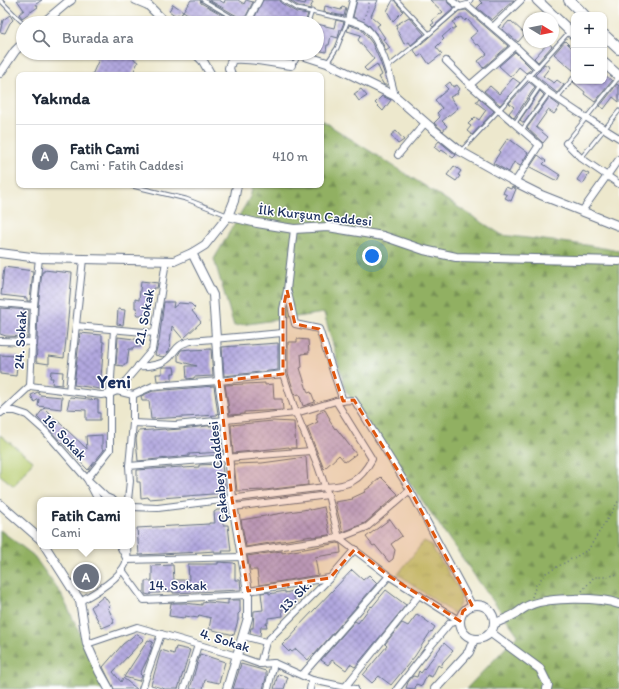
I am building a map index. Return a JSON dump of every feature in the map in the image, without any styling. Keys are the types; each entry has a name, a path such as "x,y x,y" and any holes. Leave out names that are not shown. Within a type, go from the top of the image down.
{"main road":[{"path":"537,0 571,32"},
{"path":"569,0 581,12"},
{"path":"607,38 619,49"},
{"path":"607,66 619,77"}],"street":[{"path":"51,16 71,0"},
{"path":"136,0 148,5 159,16"},
{"path":"250,16 259,0"},
{"path":"354,0 348,20 362,25 374,38 388,66 395,96"},
{"path":"451,0 460,7 469,2 493,27 537,67"},
{"path":"493,27 521,0"},
{"path":"470,85 515,46"},
{"path":"0,73 16,50"},
{"path":"202,60 209,72"},
{"path":"230,72 229,68 232,60"},
{"path":"263,60 291,65"},
{"path":"318,60 327,63 395,96 425,123 460,151 514,182 541,195 619,226"},
{"path":"446,61 470,85 539,145 514,182"},
{"path":"529,76 549,93 619,138"},
{"path":"398,155 425,123"},
{"path":"566,144 581,158 619,184"},
{"path":"582,212 619,159"},
{"path":"0,253 39,258 174,261 205,245 228,216 234,201 236,188"},
{"name":"İlk Kurşun Caddesi","path":"228,216 257,223 294,229 328,227 383,236 424,250 456,257 619,261"},
{"path":"294,229 288,290 283,309 283,374 296,413 328,495 339,538 389,576 460,621"},
{"name":"Çakabey Caddesi","path":"192,253 213,295 220,382 233,503 247,593 248,618 227,689"},
{"name":"24. Sokak","path":"1,412 30,386 34,306 39,258"},
{"path":"69,391 83,259"},
{"name":"21. Sokak","path":"117,391 152,350 166,261"},
{"path":"288,290 295,324 319,329 343,401"},
{"path":"0,303 34,306"},
{"path":"76,326 155,333"},
{"path":"106,497 87,479 110,450 110,394 114,329"},
{"path":"138,366 148,366 166,361 182,344 191,341 282,333"},
{"path":"0,340 32,342"},
{"path":"30,386 101,395 110,394 117,391 133,395 153,386 220,382 283,374"},
{"path":"128,497 130,481 129,466 133,423 133,395"},
{"path":"133,423 174,425 296,413 336,401 354,400 410,490 472,605"},
{"path":"233,503 325,487 339,486 354,481 367,469 372,459 336,401"},
{"name":"16. Sokak","path":"1,412 15,411 27,415 45,431 87,479 96,497"},
{"path":"129,466 311,451"},
{"path":"127,560 241,555 339,538 367,528 410,490"},
{"path":"135,507 158,508 328,495"},
{"path":"0,504 37,535"},
{"path":"47,549 80,601 87,644 98,671 109,689"},
{"path":"122,549 127,560"},
{"path":"80,601 97,592 122,570 127,560 127,549"},
{"name":"13. Sk.","path":"260,664 266,642 330,578 355,549"},
{"name":"14. Sokak","path":"122,570 144,600 247,593"},
{"path":"302,675 389,576"},
{"path":"247,593 330,578"},
{"path":"350,688 419,595"},
{"path":"494,624 530,605 552,600 576,599 612,601 619,604"},
{"path":"472,605 478,605 488,609 494,618 491,633 483,638 474,639 465,635 462,631 460,621 464,611 472,605"},
{"path":"397,689 450,623 460,621"},
{"name":"4. Sokak","path":"87,644 137,627 260,664 274,663 312,680 350,688"},
{"path":"491,633 540,669 548,685 547,689"},
{"path":"142,689 161,634"},
{"path":"242,636 266,642"},
{"path":"435,689 469,652 474,639"},
{"path":"184,689 198,645"},
{"path":"268,689 274,663"},
{"path":"310,689 312,680"}],"lane":[{"path":"0,0 16,16"},
{"path":"203,0 230,16"},
{"path":"283,0 297,9 312,11 348,20 337,48 327,63"},
{"path":"397,0 429,34"},
{"path":"388,66 429,34 460,7"},
{"path":"310,16 312,11"},
{"path":"460,151 537,67 571,34"},
{"path":"291,65 296,60"},
{"path":"566,144 619,77"},
{"path":"557,98 571,81"},
{"path":"515,123 540,86"},
{"path":"522,130 549,93"},
{"path":"581,158 619,111"},
{"path":"140,188 186,199 228,216"}],"path":[{"path":"362,25 370,0"},
{"path":"530,605 536,585 546,573 588,550 619,500"},
{"path":"576,599 594,577 606,577 619,574"}],"highlighted area":[{"path":"287,290 295,324 319,329 343,401 354,400 410,490 472,605 463,611 460,621 389,576 355,549 330,578 248,591 232,499 219,381 283,374 283,309"}],"green space":[{"path":"324,122 502,235 586,245 619,251 619,689 466,689 518,635 477,579 346,391 324,313 234,326 214,259 250,197 252,188 324,188"},
{"path":"0,435 33,461 14,486 0,475"},
{"path":"0,530 33,555 61,594 107,689 0,689"},
{"path":"424,541 430,544 458,588 460,601 454,614 398,574"}],"building":[{"path":"17,0 42,0 36,4 38,7 25,16 20,16 19,14 24,10"},
{"path":"191,0 200,0 201,3 224,16 191,16 183,11"},
{"path":"209,0 219,0 224,3 225,0 238,0 244,4 246,0 253,2 246,16 237,16"},
{"path":"263,0 280,0 281,3 296,12 308,14 307,16 255,16"},
{"path":"289,0 305,4 306,1 313,2 310,9 298,6"},
{"path":"357,0 378,0 371,16 380,24 377,26 385,38 383,39 390,48 386,51 380,38 368,24 353,17"},
{"path":"393,0 403,11 393,21 387,11"},
{"path":"430,0 447,0 448,3 454,8 433,27 431,25 434,23 432,20 443,12"},
{"path":"479,0 514,0 492,20 477,8 482,3"},
{"path":"173,4 183,11 180,16 178,14 176,16 169,11"},
{"path":"325,6 341,10 342,7 346,8 344,16 324,12"},
{"path":"466,10 508,46 483,68 478,61 487,54 470,38 478,31 467,19 465,21 462,17 453,22 456,27 452,30 451,29 442,37 444,39 436,47 442,54 429,64 422,54 418,57 414,50 459,11"},
{"path":"10,15 13,20 5,33 0,32 3,20"},
{"path":"409,17 424,34 411,45 409,42 404,44 396,28 396,25"},
{"path":"336,20 344,22 341,30 340,29 338,38 331,36 326,52 324,52 324,26 334,28"},
{"path":"509,21 511,21 523,32 523,36 518,42 502,29"},
{"path":"349,25 361,29 372,43 388,85 384,85 379,77 382,75 377,64 367,71 364,68 374,59 358,40 361,35 347,31"},
{"path":"565,41 571,47 571,68 554,54"},
{"path":"543,48 550,48 538,62 534,58"},
{"path":"515,52 532,69 526,73 519,67 511,77 499,66"},
{"path":"99,60 135,60 138,62 133,72 93,72"},
{"path":"544,64 550,67 543,76 554,83 557,80 564,85 557,93 535,75"},
{"path":"607,77 612,81 595,102 584,94 585,92 575,84 607,84"},
{"path":"513,78 520,83 500,105 484,91 490,86 499,94"},
{"path":"450,82 453,87 457,85 460,89 457,91 458,93 450,97 458,108 442,121 447,126 443,131 434,123 440,117 437,113 442,108 435,100 448,89 445,86"},
{"path":"529,82 535,87 514,118 509,113 514,107 509,103"},
{"path":"617,84 619,86 619,102 613,97 604,109 600,106"},
{"path":"361,89 367,96 359,101 354,94"},
{"path":"540,91 544,95 524,123 520,120"},
{"path":"382,96 391,100 383,111 375,103"},
{"path":"479,98 494,111 472,135 467,131 471,126 468,124 475,117 479,120 486,110 476,102"},
{"path":"549,98 560,106 554,114 548,110 536,127 548,137 543,143 527,128"},
{"path":"396,131 404,140 398,144 391,135"},
{"path":"508,138 528,153 520,166 514,162 509,172 493,163"},
{"path":"439,141 456,155 453,158 442,150 440,152 434,147"},
{"path":"538,155 546,161 543,164 560,175 557,181 530,167"},
{"path":"454,166 461,171 458,175 460,176 456,181 447,175"},
{"path":"583,171 589,174 583,184 577,180"},
{"path":"506,187 516,189 511,201 505,198 507,195 503,193"},
{"path":"4,267 33,271 30,301 27,301 27,298 1,295"},
{"path":"44,270 72,273 64,358 49,356 49,364 36,362 38,306 42,272 44,272"},
{"path":"141,281 158,283 157,288 150,290 149,310 147,309 147,314 136,315 137,308 135,308 135,299 139,300"},
{"path":"164,302 174,302 173,308 179,303 191,304 195,308 192,311 201,322 183,339 172,326 169,351 163,357 155,355 159,341"},
{"path":"0,308 29,310 28,337 6,336 0,334"},
{"path":"118,309 125,310 123,325 117,324"},
{"path":"80,333 102,335 102,342 104,342 100,389 74,385"},
{"path":"118,337 142,340 141,347 133,347 133,349 129,349 127,364 124,364 124,366 116,365"},
{"path":"297,339 308,340 309,353 301,354 302,367 300,368 308,393 311,392 315,402 303,406 299,394 295,395 288,373 288,342 297,342"},
{"path":"278,343 278,370 224,376 222,347"},
{"path":"211,349 213,376 187,379 186,366 197,366 178,361 178,355 181,350"},
{"path":"0,355 18,356 16,376 0,374"},
{"path":"162,367 174,367 175,373 172,373 172,380 157,381 156,374 162,374"},
{"path":"51,371 63,372 62,385 52,384 53,378 50,378"},
{"path":"265,383 265,385 273,384 274,399 282,399 283,410 244,412 244,414 230,415 225,385"},
{"path":"214,386 217,415 151,419 149,401 142,401 141,396 153,391"},
{"path":"38,392 40,395 62,397 61,409 38,406 39,399 34,402 31,395"},
{"path":"70,397 98,400 98,413 100,413 100,420 86,420 86,410 67,409"},
{"path":"44,408 87,449 86,436 102,435 102,449 104,450 88,470 37,417"},
{"path":"325,410 335,429 336,428 356,454 345,462 339,455 324,469 307,427 318,422 316,419 317,414"},
{"path":"273,421 294,422 296,448 289,447 233,453 231,425"},
{"path":"220,426 222,452 189,454 189,456 138,461 136,439 138,431"},
{"path":"306,457 308,485 265,490 237,491 234,464 262,463"},
{"path":"222,464 225,493 149,499 148,497 141,498 140,482 137,482 137,470 199,467 199,465"},
{"path":"381,477 398,494 365,523 343,532 335,502 353,499 352,498 365,492 364,491"},
{"path":"324,507 330,535 312,536 246,547 241,520"},
{"path":"217,510 222,510 223,525 228,525 231,551 222,551 223,553 215,553 215,551 139,555 137,528 215,523 214,512"},
{"path":"390,519 402,536 391,544 395,550 393,559 389,562 375,545 373,546 366,537"},
{"path":"338,543 340,544 341,553 315,557 318,575 259,585 257,570 250,570 247,556 282,551 282,553"},
{"path":"218,562 235,564 235,580 240,580 241,590 173,593 173,591 151,593 150,595 145,594 145,581 152,581 152,566 173,565 174,580 189,580 188,564 218,564"},
{"path":"93,567 97,583 79,588 75,572"},
{"path":"352,570 363,580 369,575 377,583 308,660 296,649 292,652 290,650 289,652 282,645"},
{"path":"386,590 406,605 355,667 350,664 346,670 332,660 328,665 321,660 355,621 358,623"},
{"path":"285,591 285,593 293,591 295,603 281,605 283,616 268,618 268,623 266,623 267,627 261,627 260,636 250,633 251,628 253,628 254,611 263,610 261,593 269,592 269,594"},
{"path":"104,596 109,603 110,606 108,608 114,623 102,628 91,607"},
{"path":"228,600 240,600 240,612 238,614 234,635 209,629 211,618 199,615 198,618 169,616 171,603 202,605 202,603 208,602 228,604"},
{"path":"417,614 435,627 432,632 431,631 415,656 391,685 379,676 372,683 363,675 387,646 385,644 402,623 408,626"},
{"path":"136,634 144,639 113,672 121,682 123,678 137,689 114,689 103,667 123,644"},
{"path":"148,640 153,642 150,647 152,647 140,674 142,676 139,681 124,677"},
{"path":"444,643 453,651 443,662 441,667 438,665 432,677 427,675 422,686 416,684 415,689 406,688 408,682 413,676 417,677 419,671 421,673"},
{"path":"176,647 190,650 178,689 165,689 151,685 161,650 174,654"},
{"path":"200,654 225,662 219,683 205,680 203,689 190,689"},
{"path":"241,664 266,671 263,689 233,689"},
{"path":"278,674 288,677 284,689 274,689"}],"place":[{"name":"Fatih Cami","path":"86,577"}],"district":[{"name":"Yeni","path":"114,382"}]}
